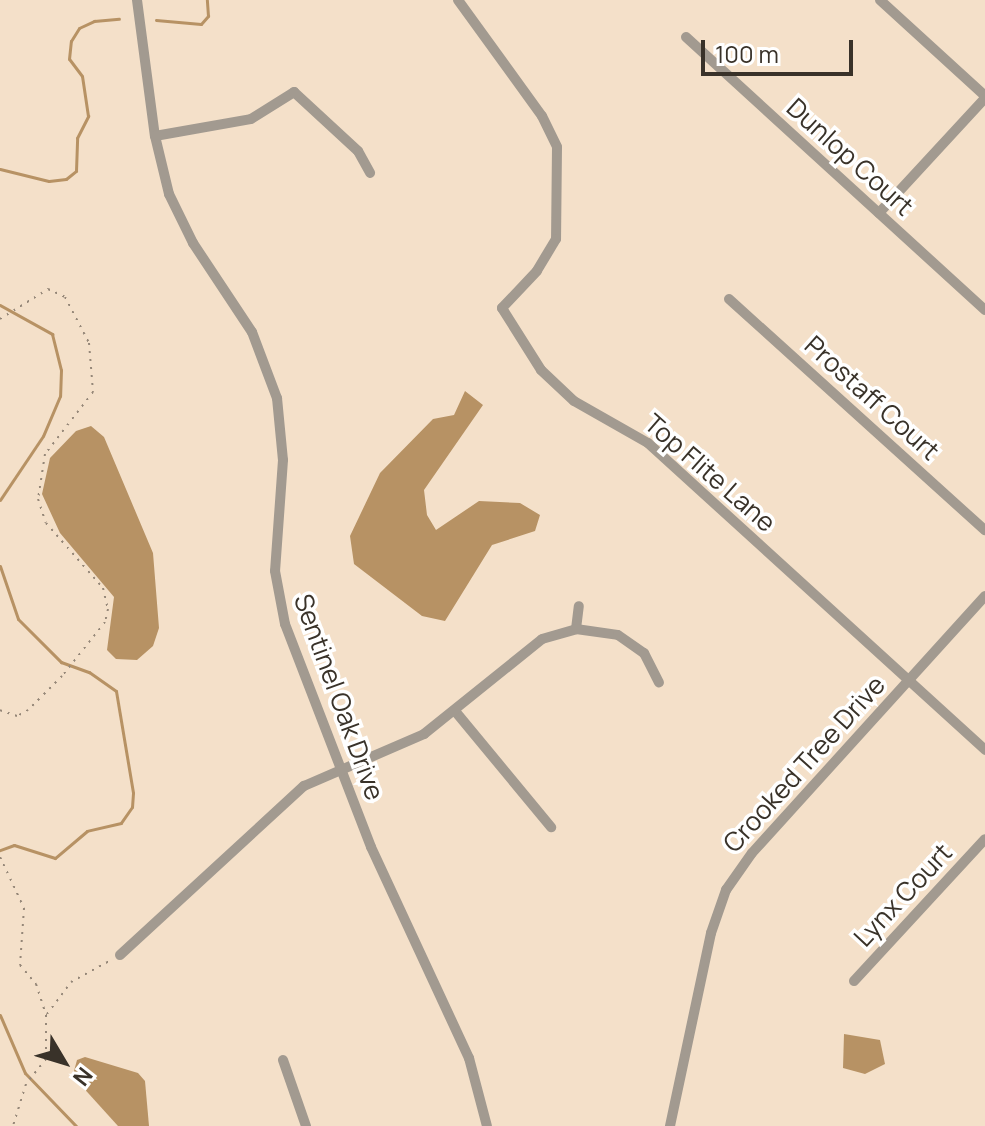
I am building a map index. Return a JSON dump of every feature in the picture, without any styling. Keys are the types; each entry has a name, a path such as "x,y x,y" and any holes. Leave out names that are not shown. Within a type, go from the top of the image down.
{"street":[{"name":"Sentinel Oak Drive","path":"137,0 155,136 176,211 252,332 271,377 283,440 277,594 340,769 474,1069 487,1126"},
{"name":"Top Flite Lane","path":"458,0 542,116 557,147 556,239 537,271 502,308 536,363 574,401 648,443 985,750"},
{"path":"879,213 985,97 880,0"},
{"name":"Dunlop Court","path":"686,37 985,310"},
{"path":"155,136 251,119 294,92 358,151 370,173"},
{"name":"Prostaff Court","path":"729,299 985,530"},
{"name":"Crooked Tree Drive","path":"670,1126 711,933 726,890 752,853 985,596"},
{"path":"576,629 579,606"},
{"path":"120,955 286,799 340,769 412,741 455,711 527,649 576,629 602,630 632,643 652,663 659,682"},
{"path":"455,711 551,827"},
{"name":"Lynx Court","path":"854,981 985,839"},
{"path":"283,1060 306,1126"}],"path":[{"path":"0,319 13,314 48,289 65,297 93,359 90,401 45,454 38,486 46,523 107,599 107,617 62,676 28,710 17,716 0,710"},
{"path":"0,857 24,908 20,965 36,984 46,1015 47,1052 42,1065 26,1084 13,1126"},
{"path":"46,1015 71,982 120,955"}],"shaded area":[{"path":"465,391 483,405 424,490 427,515 436,530 479,501 520,503 540,515 535,531 492,545 445,621 422,616 354,564 350,536 380,473 433,419 454,415"},
{"path":"91,426 104,437 153,553 159,628 153,646 137,660 116,659 107,650 114,597 60,533 42,494 50,458 76,431"},
{"path":"844,1034 880,1040 885,1064 865,1074 843,1068"},
{"path":"85,1057 138,1073 145,1081 149,1126 118,1126 79,1083 74,1071 77,1060"}],"waterway":[{"path":"156,20 201,24 208,16 207,0"},
{"path":"0,169 49,181 66,179 76,171 77,138 88,116 82,76 69,59 71,41 79,28 94,21 119,19"},
{"path":"0,305 52,334 61,370 60,396 43,436 0,500"},
{"path":"0,566 18,619 61,662 89,672 116,691 133,793 132,807 121,823 87,831 55,858 14,845 0,850"},
{"path":"0,1015 25,1073 76,1126"}]}
